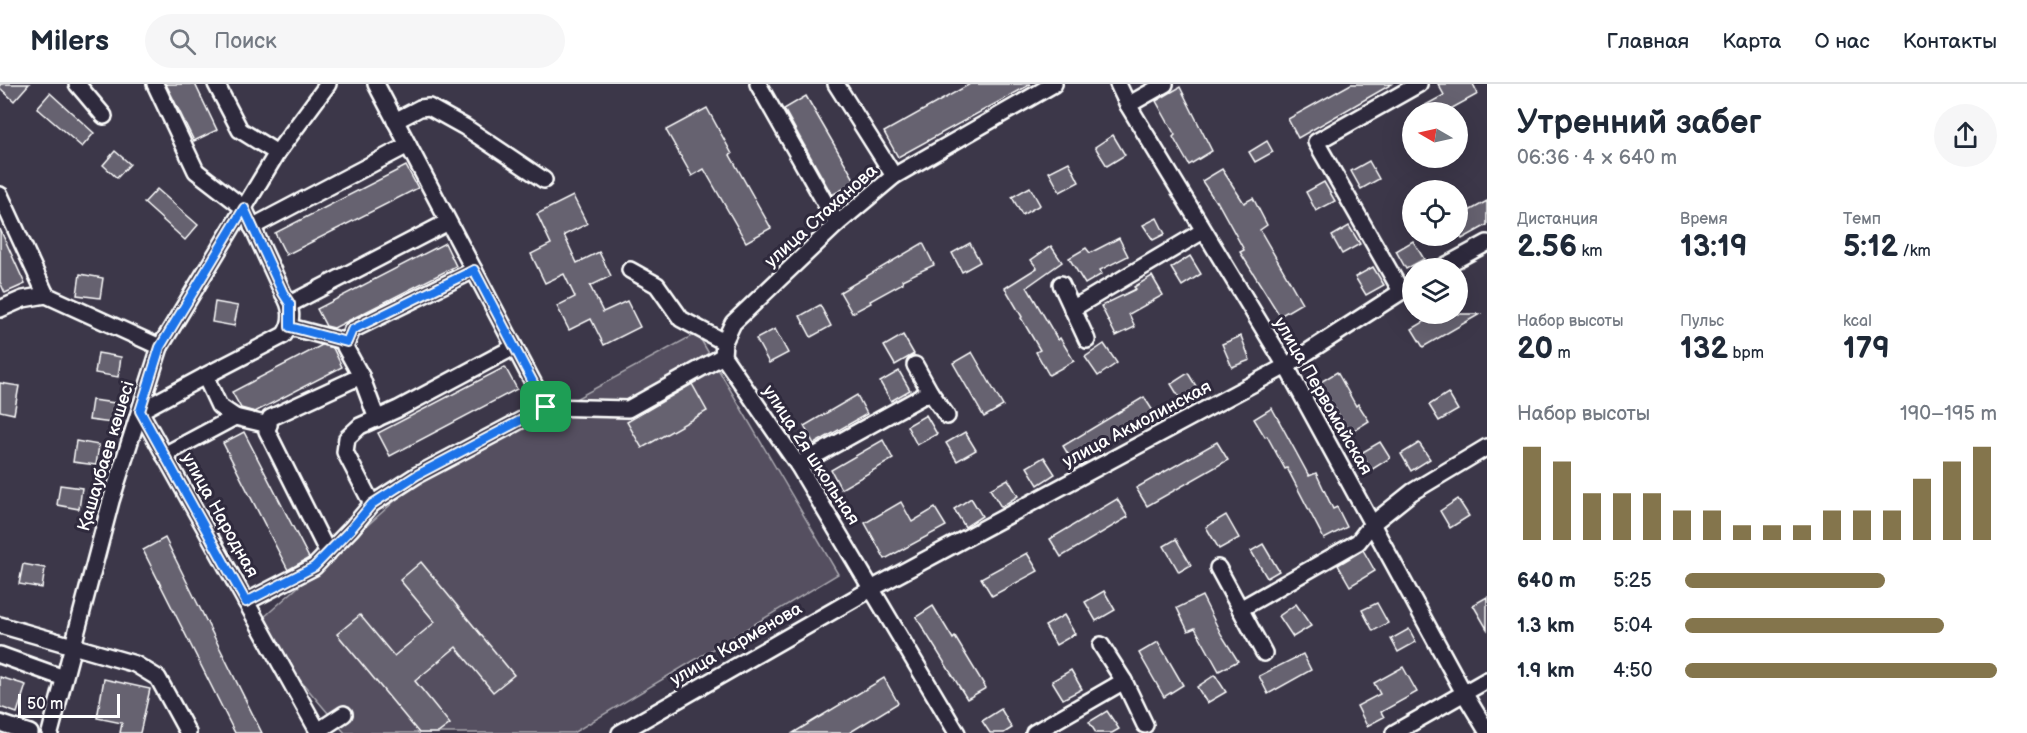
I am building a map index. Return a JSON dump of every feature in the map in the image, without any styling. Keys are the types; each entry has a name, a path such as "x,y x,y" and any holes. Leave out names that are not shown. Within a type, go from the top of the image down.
{"street":[{"path":"76,84 104,116"},
{"path":"140,411 284,335 290,327 290,304 244,208 196,171 155,84"},
{"path":"216,84 240,130 277,153"},
{"name":"Қашаубаев көшесі","path":"50,733 111,501 160,347 277,153 328,84"},
{"path":"376,84 546,407"},
{"path":"758,84 837,224"},
{"path":"836,84 894,176"},
{"name":"улица Стаханова","path":"724,349 733,323 837,224 894,176 1054,84"},
{"name":"улица Первомайская","path":"1118,84 1128,105 1203,231 1286,366 1464,693 1487,731"},
{"path":"1128,105 1165,84"},
{"path":"1402,280 1316,142 1419,84"},
{"path":"395,121 420,108 429,107 465,127 544,180"},
{"path":"252,227 408,145"},
{"path":"0,195 46,295"},
{"path":"290,304 448,222"},
{"path":"1072,309 1203,231"},
{"path":"1459,258 1487,243"},
{"path":"377,419 361,376 345,347 352,330 474,270"},
{"path":"246,602 314,567 372,504 417,475 546,407 628,409 724,349 681,319 657,285 630,270"},
{"path":"1061,284 1088,340"},
{"name":"улица Акмолинская","path":"873,588 1286,366 1402,291"},
{"path":"0,309 23,299 46,295 160,347"},
{"path":"290,327 347,342"},
{"path":"372,504 345,452 347,438 360,426 514,347"},
{"name":"улица 2я школьная","path":"724,349 873,588 957,733"},
{"path":"915,365 947,416"},
{"path":"205,376 219,406 235,417 269,425"},
{"path":"328,553 267,431 270,418 361,376"},
{"path":"798,465 930,392"},
{"name":"улица Народная","path":"140,411 318,732"},
{"path":"164,455 235,417"},
{"path":"1240,609 1358,542 1372,524 1412,492 1487,447"},
{"path":"1218,568 1264,653"},
{"name":"улица Карменова","path":"620,733 873,588"},
{"path":"0,625 135,664 158,678 188,733"},
{"path":"1101,645 1124,681 1145,725"},
{"path":"0,655 64,678"},
{"path":"1394,733 1487,680"},
{"path":"1034,733 1124,681"},
{"path":"318,732 344,714"},
{"path":"0,723 30,733"}],"shaded area":[{"path":"697,333 838,574 573,733 345,733 254,626 406,491"}],"building":[{"path":"0,84 29,84 14,101 0,88"},
{"path":"166,84 195,84 217,130 194,141"},
{"path":"970,84 1031,84 898,157 884,132"},
{"path":"1351,84 1392,84 1298,138 1288,119"},
{"path":"1438,84 1473,84 1478,94 1463,102 1431,102 1444,95"},
{"path":"1180,87 1212,151 1189,165 1156,101"},
{"path":"50,93 94,133 82,147 37,108"},
{"path":"806,96 861,191 850,201 843,189 832,195 784,109"},
{"path":"707,108 732,154 730,155 771,228 746,242 704,169 692,176 666,130"},
{"path":"1113,135 1125,155 1107,166 1095,147"},
{"path":"1267,141 1273,152 1255,162 1249,152"},
{"path":"115,151 130,164 117,178 103,165"},
{"path":"1369,161 1379,179 1361,189 1351,171"},
{"path":"1069,162 1079,182 1060,192 1049,172"},
{"path":"406,166 418,188 286,255 275,233"},
{"path":"1222,169 1244,203 1253,198 1267,225 1260,230 1302,303 1280,316 1240,252 1244,250 1217,201 1202,181"},
{"path":"1324,182 1335,201 1316,211 1306,192"},
{"path":"1030,187 1040,205 1022,215 1012,197"},
{"path":"157,189 198,225 185,240 144,203"},
{"path":"573,196 587,224 564,235 577,263 599,252 611,276 590,286 603,312 627,301 640,327 604,345 591,319 569,330 557,306 575,297 564,274 545,283 531,254 551,244 537,214"},
{"path":"1487,201 1487,225 1468,236 1468,211"},
{"path":"1157,218 1165,234 1153,240 1143,225"},
{"path":"1349,226 1360,244 1342,254 1332,236"},
{"path":"0,229 25,284 5,293 0,282"},
{"path":"1119,238 1128,256 1100,270 1102,274 1085,284 1069,258 1086,248 1090,253"},
{"path":"445,243 456,266 334,328 326,326 317,309"},
{"path":"923,243 934,265 902,280 903,283 852,313 840,292"},
{"path":"970,243 980,262 962,272 952,253"},
{"path":"1051,246 1062,262 1027,287 1058,340 1060,338 1074,361 1049,375 1036,352 1040,350 1005,288 1037,268 1031,260"},
{"path":"1404,246 1416,246 1423,258 1402,258 1402,262 1396,251"},
{"path":"1190,256 1201,274 1182,286 1171,268"},
{"path":"1373,267 1384,285 1366,295 1355,277"},
{"path":"80,274 103,278 100,298 77,295"},
{"path":"1152,276 1163,295 1129,314 1135,327 1116,336 1101,306 1136,289 1134,287"},
{"path":"215,302 238,306 234,326 212,322"},
{"path":"820,305 831,326 811,337 800,316"},
{"path":"1468,314 1480,314 1468,321"},
{"path":"1420,324 1463,324 1423,347 1412,329"},
{"path":"775,329 788,353 769,363 756,339"},
{"path":"903,335 914,354 895,365 884,346"},
{"path":"1241,336 1250,360 1232,367 1222,344"},
{"path":"1104,344 1117,363 1098,376 1085,357"},
{"path":"322,345 333,348 342,367 255,412 241,408 232,392"},
{"path":"972,352 1003,406 984,417 953,363"},
{"path":"98,353 121,357 118,377 95,373"},
{"path":"505,367 517,389 390,456 378,433"},
{"path":"899,371 910,390 891,401 880,382"},
{"path":"1337,372 1356,406 1358,404 1369,421 1350,433 1319,383"},
{"path":"1188,373 1199,391 1182,402 1171,384"},
{"path":"0,383 19,386 14,414 0,411"},
{"path":"692,384 707,411 642,448 627,422"},
{"path":"1448,393 1458,410 1439,421 1429,405"},
{"path":"857,395 867,414 814,444 804,426"},
{"path":"1144,397 1155,414 1074,464 1063,446"},
{"path":"92,400 115,403 112,423 89,420"},
{"path":"1272,408 1309,476 1316,473 1333,509 1337,507 1347,527 1324,539 1287,468 1285,469 1267,436 1265,437 1254,419"},
{"path":"926,415 937,434 917,445 907,426"},
{"path":"244,432 309,558 288,570 223,443"},
{"path":"965,432 976,450 957,461 946,443"},
{"path":"883,440 893,459 841,489 831,470"},
{"path":"76,441 99,445 96,465 73,462"},
{"path":"1217,442 1228,460 1147,506 1136,488"},
{"path":"1380,442 1390,458 1371,470 1361,453"},
{"path":"1419,443 1430,459 1411,471 1401,454"},
{"path":"1044,457 1055,474 1038,485 1027,467"},
{"path":"1008,479 1018,496 1001,507 990,489"},
{"path":"60,485 82,488 79,509 57,505"},
{"path":"971,498 982,516 965,527 954,509"},
{"path":"1117,499 1128,517 1061,557 1050,539"},
{"path":"1458,499 1469,516 1450,528 1440,511"},
{"path":"901,502 912,522 935,508 946,526 885,559 865,523"},
{"path":"1226,515 1239,538 1219,549 1206,527"},
{"path":"165,538 262,733 235,733 143,550"},
{"path":"1176,539 1191,565 1179,572 1164,546"},
{"path":"1263,544 1279,571 1267,578 1251,551"},
{"path":"1363,550 1375,571 1350,586 1338,565"},
{"path":"1027,553 1038,571 992,596 981,578"},
{"path":"421,562 514,675 493,692 456,647 415,681 450,724 438,733 419,733 337,634 360,615 394,656 435,622 400,580"},
{"path":"23,564 45,568 42,588 19,584"},
{"path":"1104,591 1115,610 1096,621 1085,602"},
{"path":"1202,596 1238,661 1219,671 1195,628 1188,631 1177,608"},
{"path":"1487,597 1487,629 1473,605"},
{"path":"1377,603 1388,623 1373,631 1362,610"},
{"path":"1296,604 1311,626 1293,637 1279,616"},
{"path":"933,606 986,688 967,699 916,617"},
{"path":"1064,615 1075,634 1056,645 1045,626"},
{"path":"1409,629 1416,642 1398,652 1391,639"},
{"path":"1158,642 1183,685 1164,697 1139,653"},
{"path":"1303,654 1311,670 1268,694 1259,676"},
{"path":"1403,667 1417,692 1381,712 1384,717 1367,726 1357,706 1380,694 1374,683"},
{"path":"1071,670 1082,689 1063,699 1052,681"},
{"path":"1215,675 1226,692 1207,703 1197,687"},
{"path":"0,677 26,685 17,713 0,707"},
{"path":"884,678 898,703 849,733 793,733"},
{"path":"104,679 150,689 140,733 120,733 122,723 97,718"},
{"path":"1001,709 1012,728 1004,733 990,733 982,721"},
{"path":"1107,711 1119,729 1112,733 1096,733 1089,722"}],"route":[{"path":"244,208 290,304 290,327 347,342 352,330 474,270 546,407 417,475 372,504 314,567 246,602 140,411 160,347 244,208"}]}
